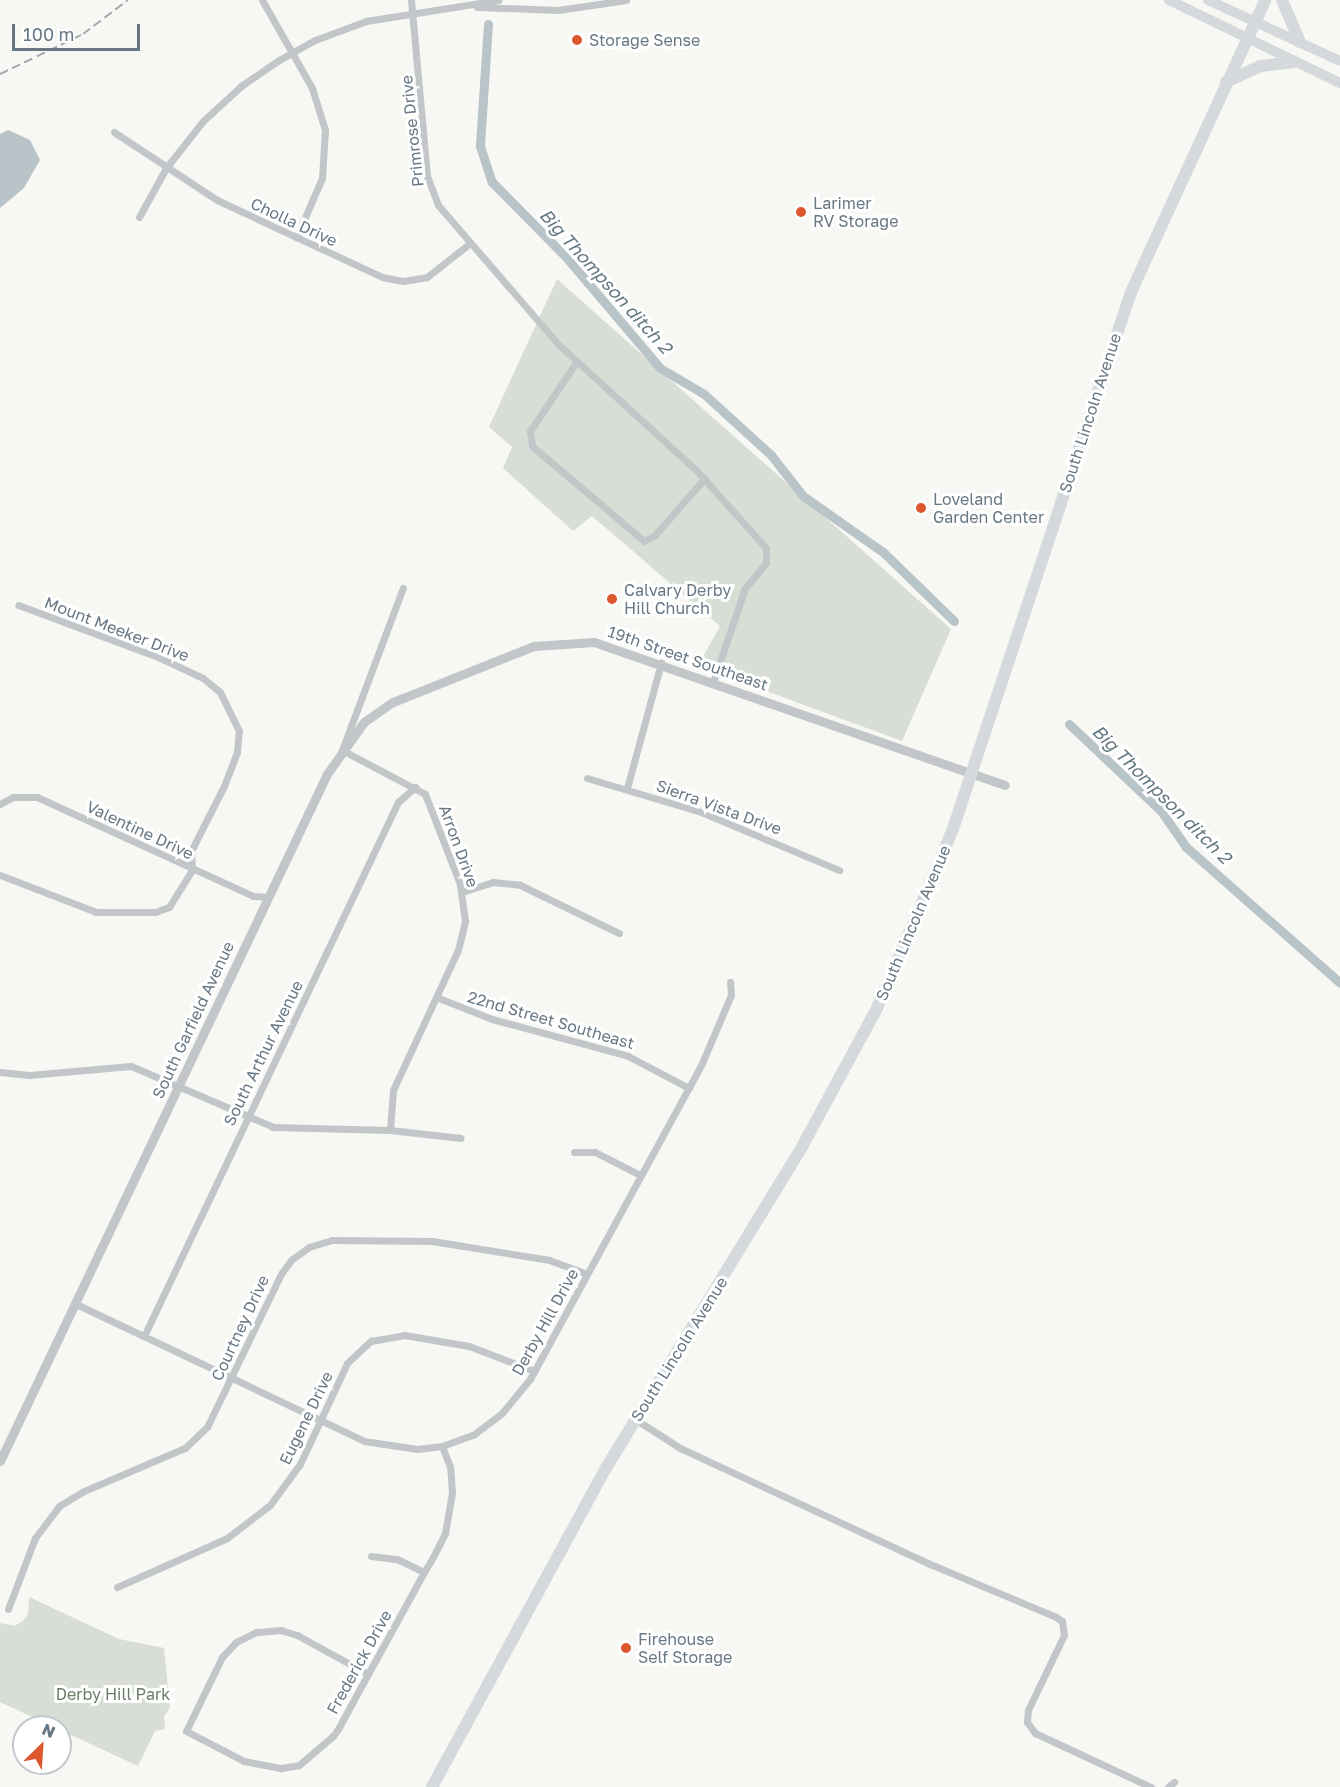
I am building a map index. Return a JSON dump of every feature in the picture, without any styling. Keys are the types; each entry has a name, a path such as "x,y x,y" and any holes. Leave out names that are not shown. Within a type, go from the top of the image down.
{"highway":[{"name":"South Lincoln Avenue","path":"432,1787 635,1419 741,1250 842,1076 932,883 972,774 1122,317 1264,0"},
{"path":"1282,0 1300,42"},
{"path":"1226,82 1261,66 1294,62"}],"main road":[{"path":"1169,0 1340,83"},
{"path":"1209,0 1340,61"}],"street":[{"path":"262,0 316,97 326,139 322,178 296,238"},
{"name":"Primrose Drive","path":"411,0 429,184 438,205 536,318 577,361 705,478 768,553 766,562 745,588 713,682"},
{"path":"471,6 498,0"},
{"path":"139,217 166,168 216,108 250,79 291,53 356,24 412,11 471,6 558,10 626,0"},
{"name":"Cholla Drive","path":"114,132 217,201 382,277 403,281 434,273 470,243"},
{"path":"577,361 530,431 532,446 644,542 654,536 705,478"},
{"name":"South Garfield Avenue","path":"0,1461 179,1084 342,750 403,588"},
{"name":"Mount Meeker Drive","path":"0,875 84,909 108,913 154,912 169,907 192,870 191,851 237,752 239,731 220,692 179,666 18,604"},
{"name":"19th Street Southeast","path":"342,750 364,722 393,702 534,646 594,642 661,663 1005,785"},
{"path":"627,788 661,663"},
{"name":"Arron Drive","path":"342,750 415,787 425,795 433,809 462,892 465,921 461,941 393,1090 390,1130"},
{"name":"Sierra Vista Drive","path":"587,778 627,788 701,812 839,870"},
{"name":"South Arthur Avenue","path":"144,1336 398,802 415,787"},
{"name":"Valentine Drive","path":"0,804 14,797 37,797 192,870 253,896 269,897"},
{"path":"462,892 494,882 520,885 619,933"},
{"name":"Derby Hill Drive","path":"76,1304 321,1421 381,1446 442,1446 473,1435 494,1420 521,1392 534,1371 689,1088 730,995 730,982"},
{"name":"22nd Street Southeast","path":"436,997 492,1019 628,1056 689,1088"},
{"path":"0,1072 29,1075 131,1066 179,1084 247,1116 280,1128 390,1130 461,1138"},
{"path":"574,1152 594,1152 640,1175"},
{"name":"Courtney Drive","path":"8,1609 35,1538 59,1506 84,1491 185,1449 211,1421 281,1274 298,1254 332,1240 432,1241 549,1260 587,1274"},
{"name":"Eugene Drive","path":"117,1587 218,1543 247,1525 285,1489 353,1355 371,1341 388,1336 469,1346 534,1371"},
{"path":"635,1419 680,1448 930,1564 1062,1621 1064,1635 1028,1710 1027,1722 1035,1733 1151,1787"},
{"name":"Frederick Drive","path":"368,1674 297,1635 280,1630 256,1632 236,1642 222,1657 186,1731 244,1761 292,1768 333,1736 368,1674 442,1539 452,1504 452,1476 442,1446"},
{"path":"371,1556 397,1559 424,1572"}],"green space":[{"path":"557,279 951,629 902,741 698,666 720,626 592,516 573,531 503,468 512,447 489,427"},
{"name":"Derby Hill Park","path":"29,1597 119,1639 164,1648 170,1707 164,1717 165,1729 155,1731 138,1766 72,1735 72,1715 28,1715 0,1702 0,1623 14,1626 23,1621 28,1614"}],"shaded area":[{"path":"8,130 30,140 40,160 24,188 0,208 0,134"}],"waterway":[{"name":"Big Thompson ditch 2","path":"488,24 480,146 492,182 566,257 660,368 704,394 771,455 803,496 883,552 954,621"},
{"name":"Big Thompson ditch 2","path":"1069,724 1161,811 1186,847 1340,983"}],"railway":[{"path":"0,74 83,34 128,0"}],"place":[{"name":"Storage Sense","path":"577,40"},
{"name":"Larimer RV Storage","path":"801,212"},
{"name":"Loveland Garden Center","path":"921,508"},
{"name":"Calvary Derby Hill Church","path":"612,599"},
{"name":"Firehouse Self Storage","path":"626,1648"}]}
